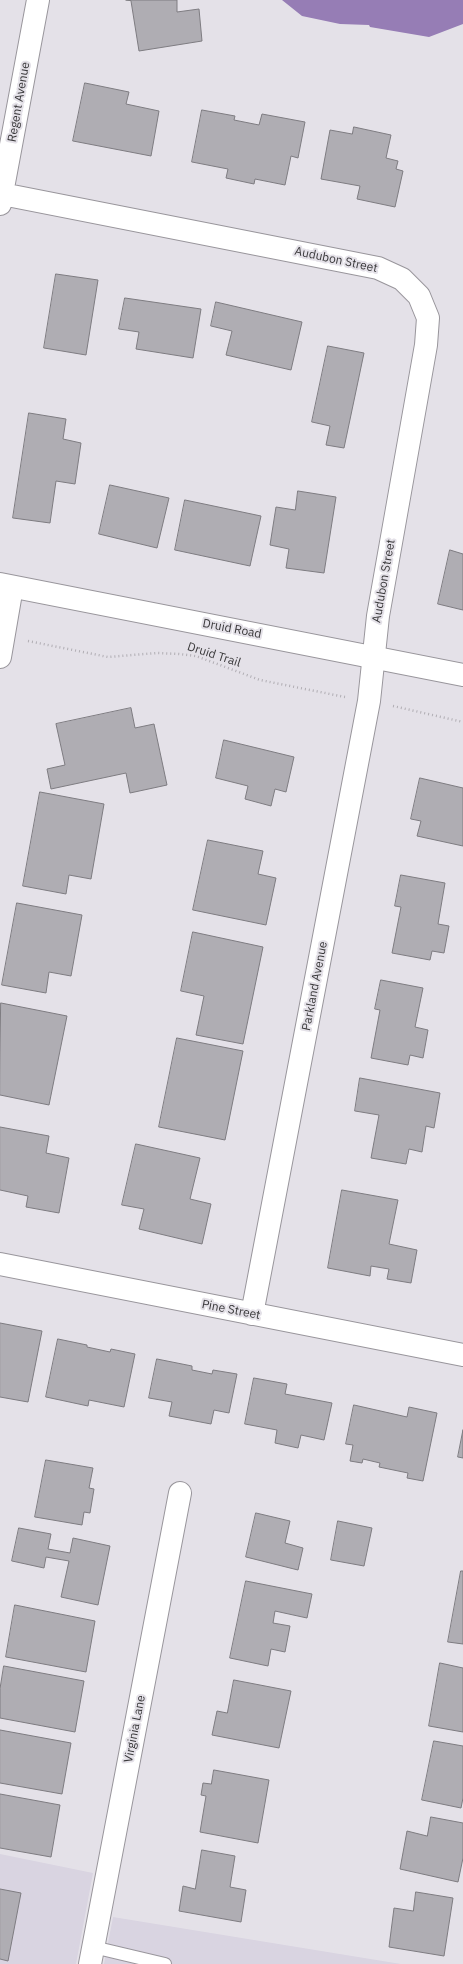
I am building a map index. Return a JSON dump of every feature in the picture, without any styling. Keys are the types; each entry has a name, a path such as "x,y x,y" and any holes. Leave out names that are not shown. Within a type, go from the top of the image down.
{"street":[{"name":"Regent Avenue","path":"1,199 38,0"},
{"name":"Audubon Street","path":"1,199 378,268 402,279 418,296 428,318 426,346 378,616 374,657"},
{"name":"Druid Road","path":"6,586 463,675"},
{"path":"0,657 6,586"},
{"name":"Parkland Avenue","path":"252,1314 369,701 374,657"},
{"name":"Pine Street","path":"0,1264 463,1355"},
{"name":"Virginia Lane","path":"92,1956 180,1493"}],"lane":[{"path":"92,1956 165,1964"}],"path":[{"name":"Druid Trail","path":"24,640 108,656 157,654 196,656 260,680 349,697"},
{"path":"392,706 463,722"}],"shaded area":[{"path":"282,0 463,0 463,24 429,37 370,27 369,25 340,24 302,16"},
{"path":"0,1854 93,1873 76,1964 0,1964"},
{"path":"113,1917 401,1964 104,1964"}],"building":[{"path":"126,0 177,0 177,12 199,9 202,41 139,51 131,1"},
{"path":"85,83 129,92 126,104 159,111 151,156 73,141"},
{"path":"202,110 235,116 234,120 259,125 262,114 305,122 298,158 291,156 285,185 255,179 254,184 226,178 228,169 192,162"},
{"path":"354,127 391,135 386,158 398,161 396,169 403,171 395,207 357,199 360,186 321,179 330,130 352,134"},
{"path":"56,274 98,280 86,355 44,348"},
{"path":"125,298 201,309 193,358 136,349 139,332 119,329"},
{"path":"216,302 302,322 291,370 226,355 232,331 211,326"},
{"path":"328,346 364,353 344,448 326,445 330,426 312,422"},
{"path":"29,413 66,419 63,439 81,443 75,484 56,481 50,523 13,518"},
{"path":"110,485 169,498 157,548 99,534"},
{"path":"298,491 336,497 324,573 286,568 289,549 270,545 276,507 295,510"},
{"path":"185,500 261,516 250,566 175,550"},
{"path":"450,550 463,554 463,610 438,604"},
{"path":"131,708 135,728 154,724 167,785 130,793 126,773 51,789 47,769 65,765 56,724"},
{"path":"224,740 294,757 286,792 275,789 271,806 245,799 248,786 216,778"},
{"path":"420,778 463,788 463,846 417,836 421,821 411,819"},
{"path":"40,792 104,804 91,879 69,875 66,894 23,886"},
{"path":"208,840 263,851 258,874 276,878 266,925 193,910"},
{"path":"401,875 445,883 438,924 449,926 444,953 432,951 430,960 392,953 401,907 395,906"},
{"path":"17,903 82,915 71,976 49,972 46,993 2,985"},
{"path":"193,932 263,947 243,1044 196,1035 204,996 181,991"},
{"path":"381,980 423,988 415,1027 428,1030 423,1058 410,1055 408,1065 371,1058 380,1010 375,1009"},
{"path":"1,1003 67,1016 49,1105 0,1095"},
{"path":"177,1038 243,1051 225,1140 159,1127"},
{"path":"360,1078 440,1093 434,1128 426,1126 422,1152 409,1149 406,1164 371,1158 379,1115 355,1111"},
{"path":"0,1127 49,1136 46,1153 69,1158 59,1213 26,1207 28,1196 0,1190"},
{"path":"136,1144 200,1158 190,1199 211,1204 202,1244 139,1229 144,1209 122,1205"},
{"path":"342,1190 398,1200 389,1244 417,1250 411,1283 387,1279 389,1269 371,1266 370,1276 328,1268"},
{"path":"0,1323 42,1331 28,1402 0,1397"},
{"path":"58,1339 87,1345 87,1347 110,1352 111,1349 135,1354 124,1407 89,1400 88,1406 46,1397"},
{"path":"157,1359 192,1366 192,1370 212,1374 213,1370 237,1374 229,1413 214,1410 211,1424 169,1416 172,1402 149,1398"},
{"path":"254,1378 287,1384 285,1394 332,1403 324,1440 301,1435 298,1448 275,1443 277,1430 245,1424"},
{"path":"354,1405 407,1417 409,1407 437,1413 423,1481 407,1478 408,1473 379,1467 380,1463 363,1459 362,1463 350,1461 353,1445 346,1444"},
{"path":"463,1430 463,1458 458,1457"},
{"path":"46,1460 93,1468 89,1488 94,1489 90,1513 84,1512 82,1525 35,1517"},
{"path":"256,1513 290,1521 285,1543 303,1548 298,1570 246,1557"},
{"path":"338,1521 372,1528 364,1566 331,1560"},
{"path":"19,1528 51,1534 48,1549 70,1553 73,1538 110,1546 98,1605 61,1597 69,1561 46,1557 44,1568 12,1561"},
{"path":"461,1571 463,1571 463,1644 448,1642"},
{"path":"246,1581 312,1594 307,1618 275,1611 273,1623 290,1626 285,1652 271,1649 268,1666 230,1658"},
{"path":"15,1605 95,1621 86,1672 6,1657"},
{"path":"440,1663 463,1668 463,1732 429,1726"},
{"path":"4,1666 84,1681 75,1732 0,1718 0,1689"},
{"path":"234,1680 291,1691 279,1748 212,1735 217,1711 227,1713"},
{"path":"0,1730 71,1743 62,1794 0,1783"},
{"path":"434,1741 463,1746 463,1798 461,1808 422,1800"},
{"path":"214,1770 269,1780 258,1843 200,1832 206,1796 201,1795 203,1783 211,1784"},
{"path":"0,1794 60,1805 51,1857 0,1848"},
{"path":"431,1817 463,1823 463,1858 458,1882 400,1869 407,1831 427,1836"},
{"path":"202,1850 235,1856 230,1887 246,1890 241,1922 179,1911 183,1886 195,1889"},
{"path":"0,1889 21,1893 8,1961 0,1959"},
{"path":"416,1892 453,1898 444,1956 389,1947 394,1908 413,1911"}]}
